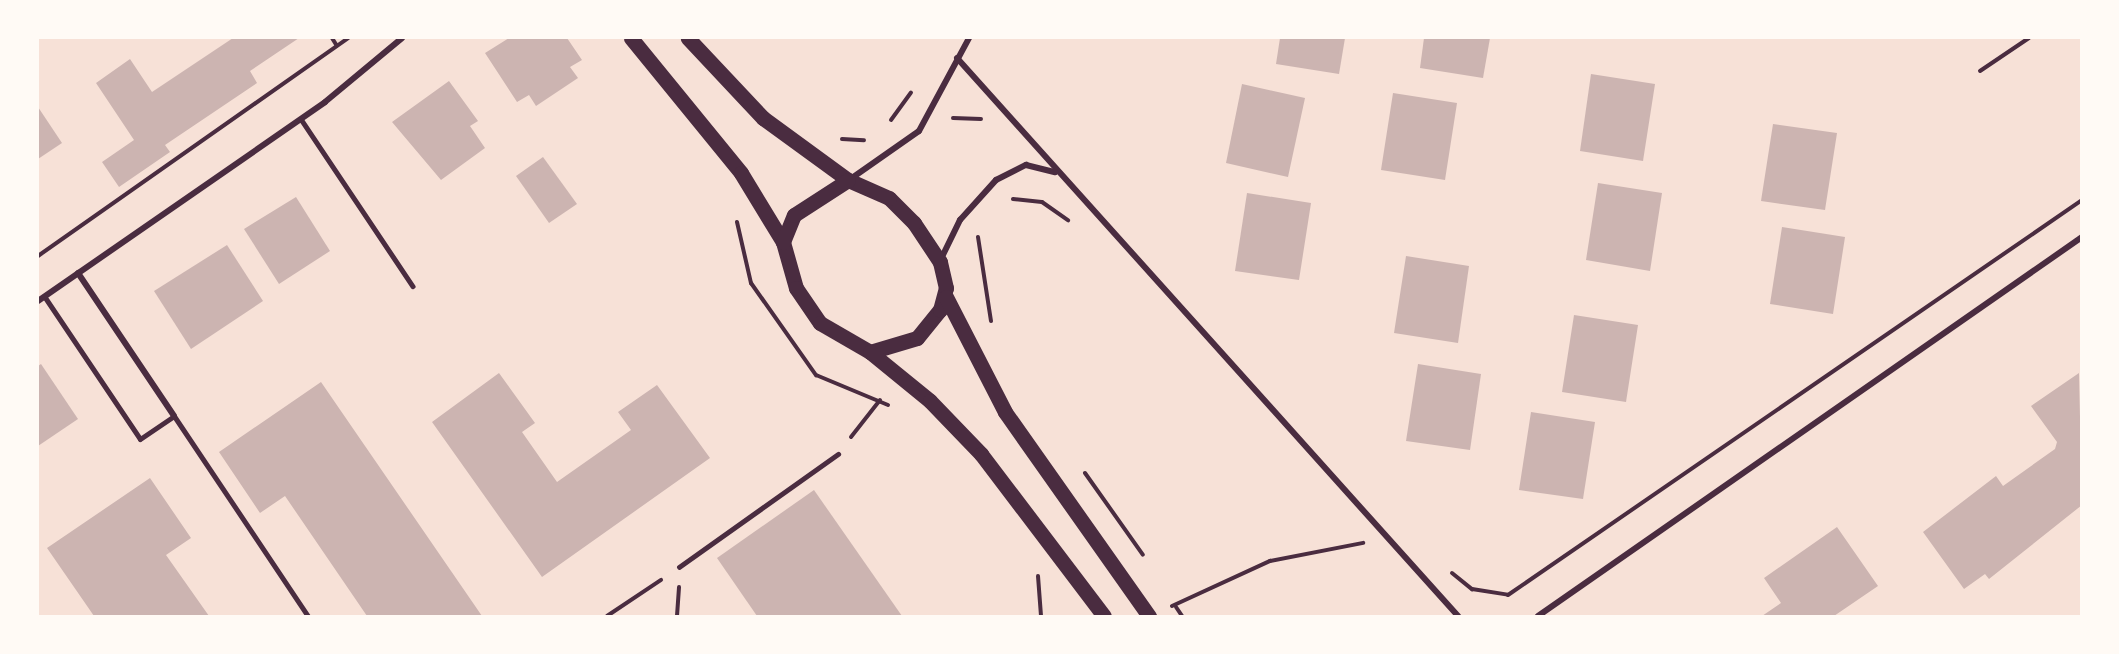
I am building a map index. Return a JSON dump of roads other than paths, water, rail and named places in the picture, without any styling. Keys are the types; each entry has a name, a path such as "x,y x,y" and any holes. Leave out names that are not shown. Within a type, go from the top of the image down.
{"main road":[{"path":"631,38 722,147 783,242 790,273 811,313 839,338 870,352 930,401 981,454 1104,616"},
{"path":"688,38 754,110 848,180 890,198 940,262 946,297 1005,412 1149,616"},
{"path":"783,242 794,215 848,180"},
{"path":"870,352 917,338 946,297"}],"street":[{"path":"38,301 301,119 400,38"},
{"path":"848,180 902,146 929,114 969,38"},
{"path":"957,58 1058,174 1458,616"},
{"path":"940,262 960,220 996,180 1026,165 1058,174"},
{"path":"1538,616 2082,237"},
{"path":"78,273 308,616"},
{"path":"44,296 140,439 174,416"}],"lane":[{"path":"301,119 413,286"},
{"path":"679,567 838,454"}]}
